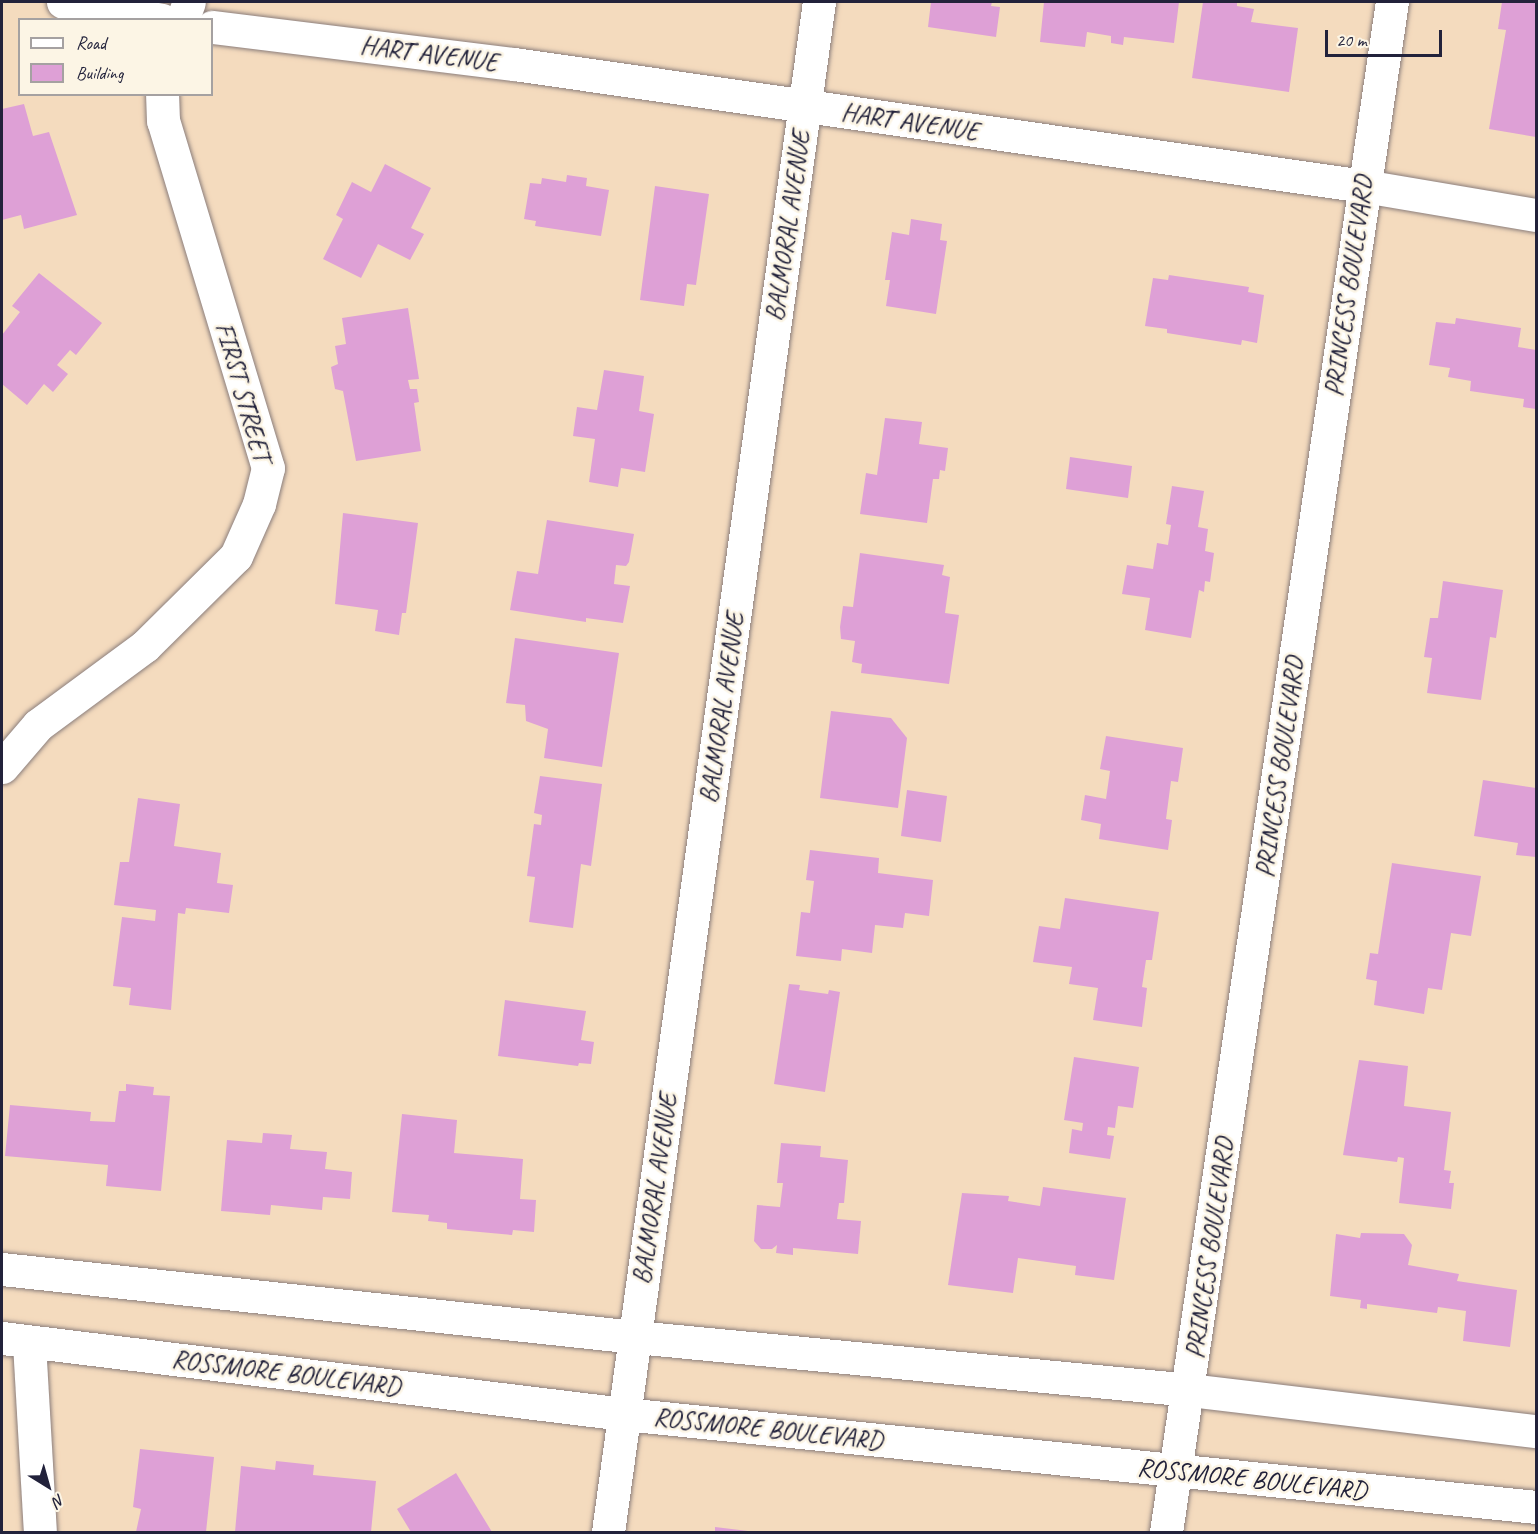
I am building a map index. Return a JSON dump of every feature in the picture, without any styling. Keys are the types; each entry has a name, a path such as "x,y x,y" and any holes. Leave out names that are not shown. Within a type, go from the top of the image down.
{"street":[{"path":"63,2 151,18"},
{"path":"183,18 189,2"},
{"name":"BALMORAL AVENUE","path":"608,1533 819,2"},
{"name":"PRINCESS BOULEVARD","path":"1166,1533 1173,1472 1190,1390 1392,2"},
{"name":"HART AVENUE","path":"213,27 514,64 1364,186 1536,215"},
{"name":"FIRST STREET","path":"2,767 38,725 146,646 236,556 259,504 268,468 163,121 162,96"},
{"path":"2,1269 635,1337 1190,1390 1536,1431"},
{"path":"15,1340 40,1533"},
{"name":"ROSSMORE BOULEVARD","path":"15,1340 624,1414 1173,1472 1536,1507"}],"building":[{"path":"931,2 992,2 991,6 1000,7 996,37 928,27"},
{"path":"1044,2 1179,2 1174,43 1124,37 1123,45 1111,43 1111,36 1087,32 1085,47 1040,42"},
{"path":"1203,2 1237,2 1237,6 1254,9 1251,22 1298,28 1289,92 1192,78"},
{"path":"1502,2 1536,2 1536,137 1489,129 1506,30 1498,29"},
{"path":"24,104 33,136 49,132 77,215 24,229 21,215 2,220 2,109"},
{"path":"385,164 431,188 411,228 424,234 410,260 378,244 361,278 323,259 343,219 336,215 352,182 371,192"},
{"path":"567,175 587,178 586,186 609,190 601,236 535,226 536,221 524,219 530,183 541,184 542,178 566,182"},
{"path":"655,186 709,194 696,285 687,284 684,306 640,300"},
{"path":"911,219 942,224 940,240 947,241 936,314 886,306 890,280 885,280 892,232 909,235"},
{"path":"39,273 102,323 76,355 70,350 57,365 68,374 53,392 44,384 27,405 2,384 2,335 20,312 12,306"},
{"path":"1169,275 1249,287 1248,292 1264,295 1257,343 1242,340 1241,345 1167,333 1167,329 1145,326 1153,278 1168,280"},
{"path":"408,308 419,379 408,380 410,389 417,389 419,402 414,403 421,451 356,461 343,391 335,389 331,367 338,364 335,346 346,344 342,318"},
{"path":"1456,318 1521,328 1518,347 1536,350 1536,409 1523,407 1524,399 1470,391 1471,381 1448,377 1450,368 1429,365 1436,322 1455,324"},
{"path":"604,370 644,376 639,411 654,414 645,472 621,468 618,487 589,482 595,439 573,436 577,407 597,410"},
{"path":"885,418 922,422 919,444 948,448 945,471 940,470 939,479 933,479 927,523 860,514 866,473 877,475"},
{"path":"1070,457 1132,466 1128,498 1066,489"},
{"path":"1172,486 1204,491 1198,527 1208,529 1205,551 1214,553 1210,582 1205,581 1204,592 1199,590 1191,638 1145,630 1150,598 1122,594 1127,565 1153,569 1157,543 1168,545 1171,525 1166,524"},
{"path":"343,513 418,523 406,613 402,613 399,635 375,631 378,610 335,604"},
{"path":"547,520 634,534 629,562 626,566 616,565 614,584 630,586 623,623 586,618 586,622 510,610 517,571 538,574"},
{"path":"860,553 944,565 942,575 950,577 945,613 959,615 949,684 861,673 862,664 852,662 855,641 841,639 840,627 843,606 853,607"},
{"path":"1443,581 1503,590 1496,638 1490,637 1481,700 1427,693 1432,658 1424,657 1430,618 1438,618"},
{"path":"515,638 619,653 602,767 544,758 548,729 526,721 525,705 506,703"},
{"path":"831,711 891,718 907,738 898,808 820,798"},
{"path":"1106,736 1183,748 1178,782 1171,781 1166,819 1172,820 1168,850 1099,839 1101,824 1081,820 1085,795 1106,799 1110,771 1100,769"},
{"path":"540,776 602,784 591,866 581,864 573,928 529,922 535,877 527,876 534,824 541,825 542,815 534,813"},
{"path":"1483,780 1536,788 1536,857 1516,855 1518,843 1474,836"},
{"path":"907,790 947,796 941,842 901,836"},
{"path":"138,798 180,804 174,846 221,853 217,883 233,885 229,913 186,908 185,914 178,913 171,1010 129,1005 131,988 113,986 122,917 155,921 156,910 114,905 120,862 129,862"},
{"path":"810,850 879,858 878,873 933,880 929,916 905,913 903,928 875,925 872,953 842,949 841,961 796,956 801,912 810,913 814,881 806,880"},
{"path":"1392,863 1481,876 1471,936 1451,933 1442,990 1428,988 1424,1014 1374,1005 1377,981 1366,979 1370,953 1378,954"},
{"path":"1065,898 1159,912 1152,960 1146,960 1142,987 1147,988 1142,1027 1093,1020 1098,988 1069,984 1072,967 1033,962 1039,926 1060,929"},
{"path":"789,984 800,985 799,990 828,994 829,990 840,992 825,1092 774,1084"},
{"path":"505,1000 586,1011 581,1040 594,1042 591,1064 579,1063 578,1066 498,1056"},
{"path":"1074,1057 1139,1067 1133,1108 1118,1106 1115,1128 1108,1127 1107,1135 1114,1136 1110,1159 1069,1153 1072,1129 1082,1131 1083,1123 1064,1120"},
{"path":"1359,1060 1408,1066 1404,1106 1451,1112 1444,1170 1451,1171 1449,1183 1454,1183 1451,1209 1399,1203 1404,1158 1398,1157 1397,1162 1343,1155"},
{"path":"126,1084 154,1087 153,1095 170,1096 161,1191 106,1186 108,1165 5,1156 10,1105 91,1112 90,1121 115,1122 119,1091 126,1091"},
{"path":"402,1114 457,1120 454,1153 523,1159 520,1199 536,1200 534,1232 513,1230 512,1235 447,1229 447,1223 428,1221 429,1215 392,1212"},
{"path":"263,1133 292,1135 290,1149 327,1152 325,1169 352,1172 350,1199 323,1197 322,1210 271,1205 270,1215 221,1211 227,1140 262,1143"},
{"path":"781,1143 821,1146 820,1157 848,1160 844,1203 839,1203 837,1219 861,1221 858,1254 793,1248 793,1255 776,1253 777,1245 772,1249 761,1249 754,1241 757,1205 780,1207 783,1183 777,1183"},
{"path":"1043,1187 1126,1198 1114,1280 1075,1275 1076,1266 1018,1258 1013,1293 948,1285 962,1193 1009,1196 1008,1201 1040,1206"},
{"path":"1361,1233 1404,1234 1412,1245 1408,1265 1459,1274 1457,1281 1517,1290 1510,1347 1463,1341 1466,1311 1438,1307 1437,1313 1367,1304 1367,1309 1360,1308 1361,1300 1330,1296 1336,1234 1360,1238"},
{"path":"140,1449 214,1457 206,1532 136,1532 141,1509 133,1507"},
{"path":"276,1461 314,1465 313,1475 376,1481 371,1532 235,1532 241,1466 275,1470"},
{"path":"456,1473 492,1532 411,1532 397,1509"},
{"path":"715,1527 748,1531 748,1532 715,1532"}]}
